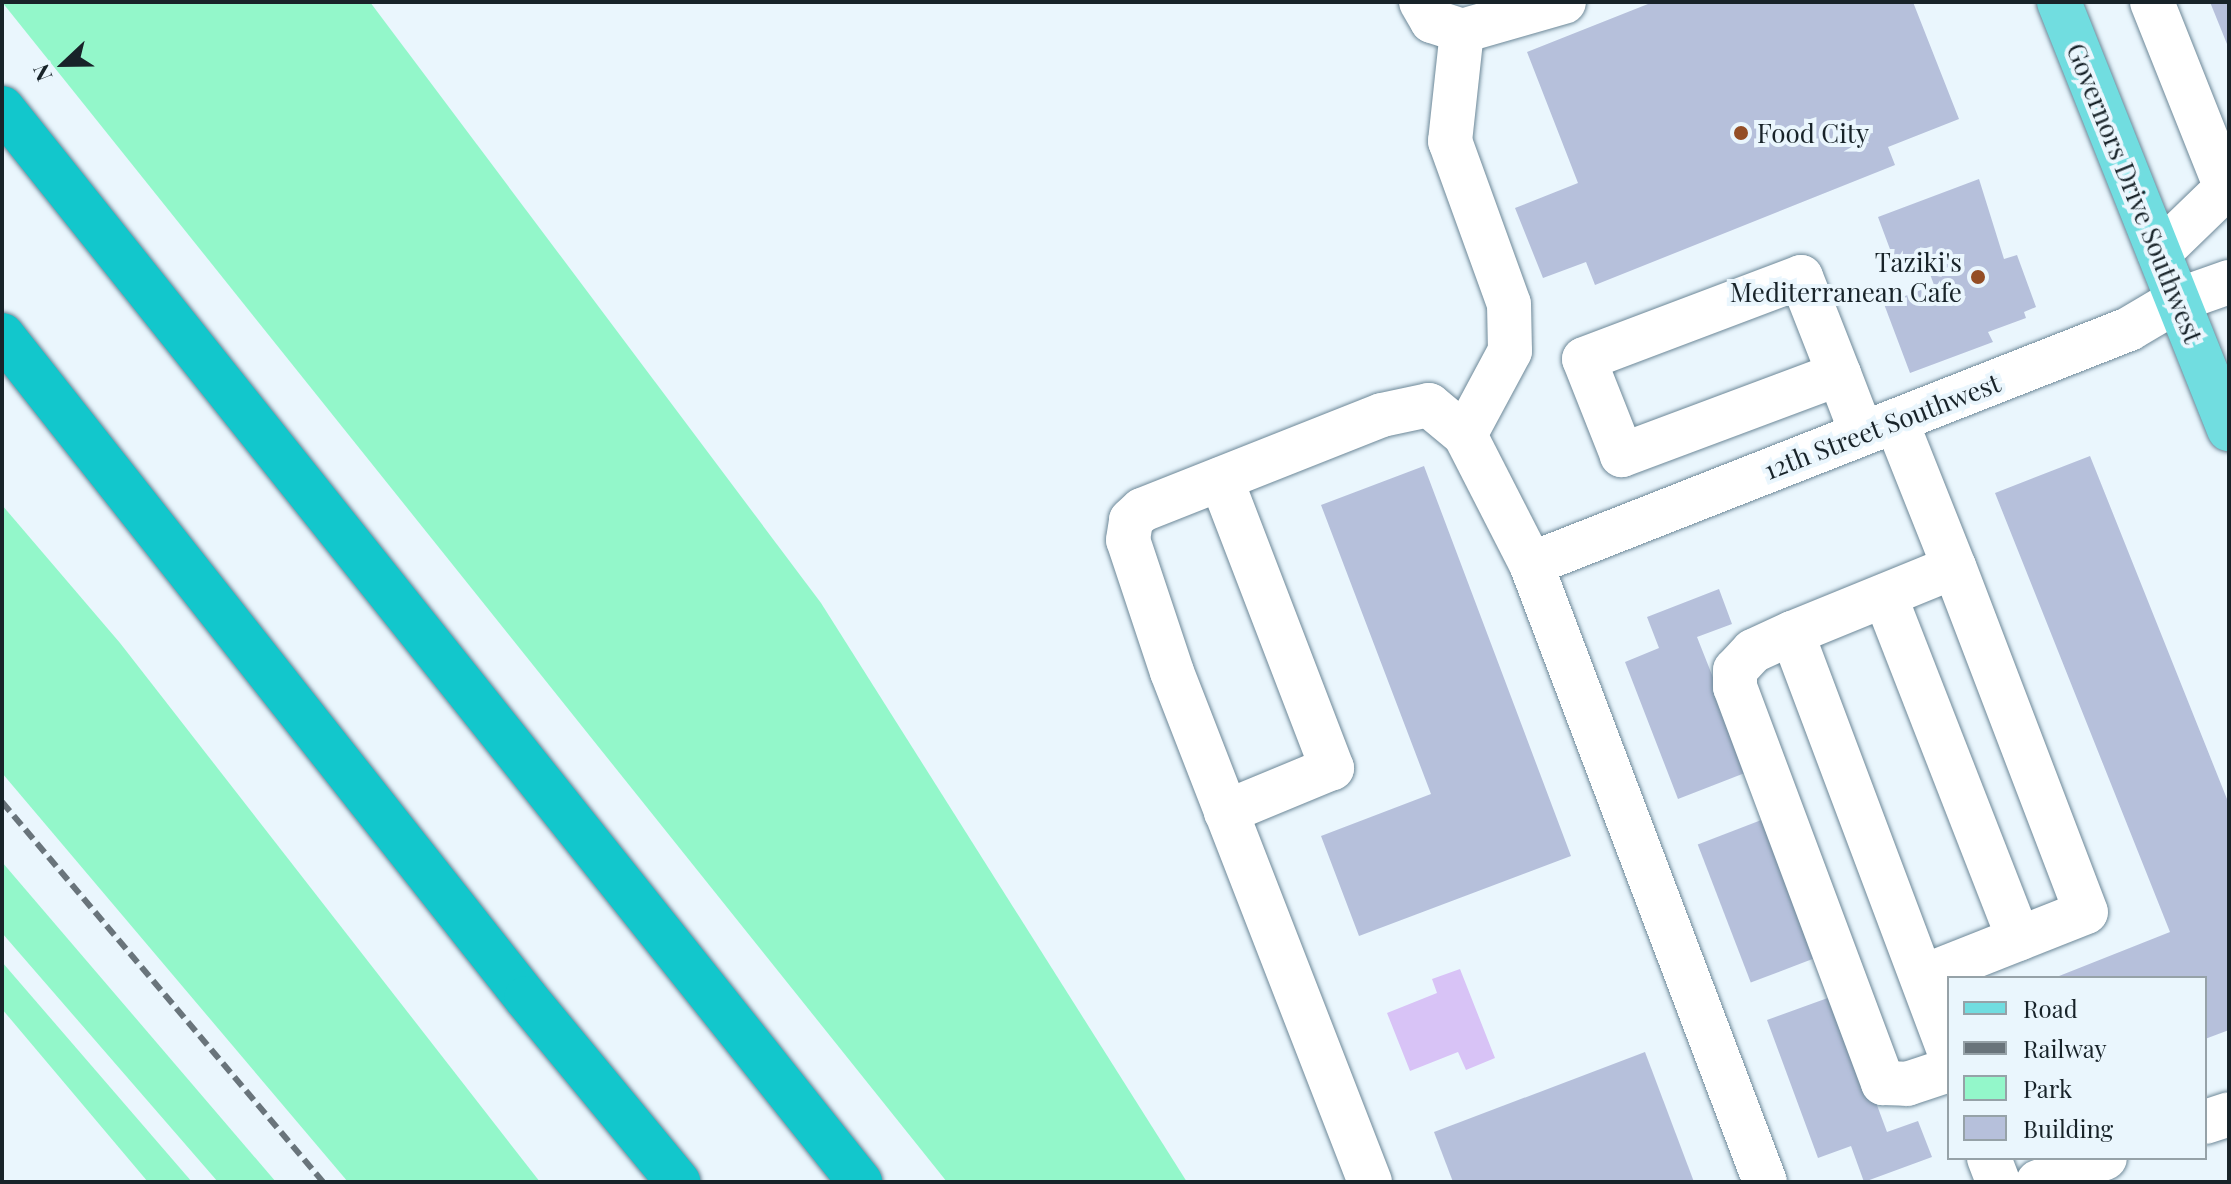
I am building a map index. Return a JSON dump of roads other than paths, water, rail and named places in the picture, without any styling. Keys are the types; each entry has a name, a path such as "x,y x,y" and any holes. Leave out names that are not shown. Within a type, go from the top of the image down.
{"highway":[{"path":"2,108 860,1182"},
{"path":"2,335 526,998 678,1182"}],"main road":[{"name":"Governors Drive Southwest","path":"2059,2 2229,429"}],"street":[{"path":"1421,2 1432,21 1462,31 1564,2"},
{"path":"2152,2 2226,188 2159,253"},
{"path":"1462,31 1450,141 1509,304 1510,351 1465,435"},
{"path":"1839,374 1622,455 1584,359 1801,277 1839,374 1879,427 1954,567 2086,912 1922,977"},
{"name":"12th Street Southwest","path":"1531,564 2129,329 2178,300 2229,282"},
{"path":"1370,1182 1226,812 1128,540 1131,520 1142,510 1382,415 1429,405 1465,435 1531,564 1765,1182"},
{"path":"1221,479 1332,768 1226,812"},
{"path":"1947,1071 1907,1084 1883,1083 1735,687 1735,670 1753,651 1954,567"},
{"path":"1885,596 2019,939"},
{"path":"1792,633 1947,1046"},
{"path":"2207,1121 2229,1114"},
{"path":"1990,1160 1998,1182"},
{"path":"2038,1182 2099,1160"}],"railway":[{"path":"2,802 323,1182"}],"place":[{"name":"Food City","path":"1741,133"},
{"name":"Taziki's Mediterranean Cafe","path":"1978,277"}]}
